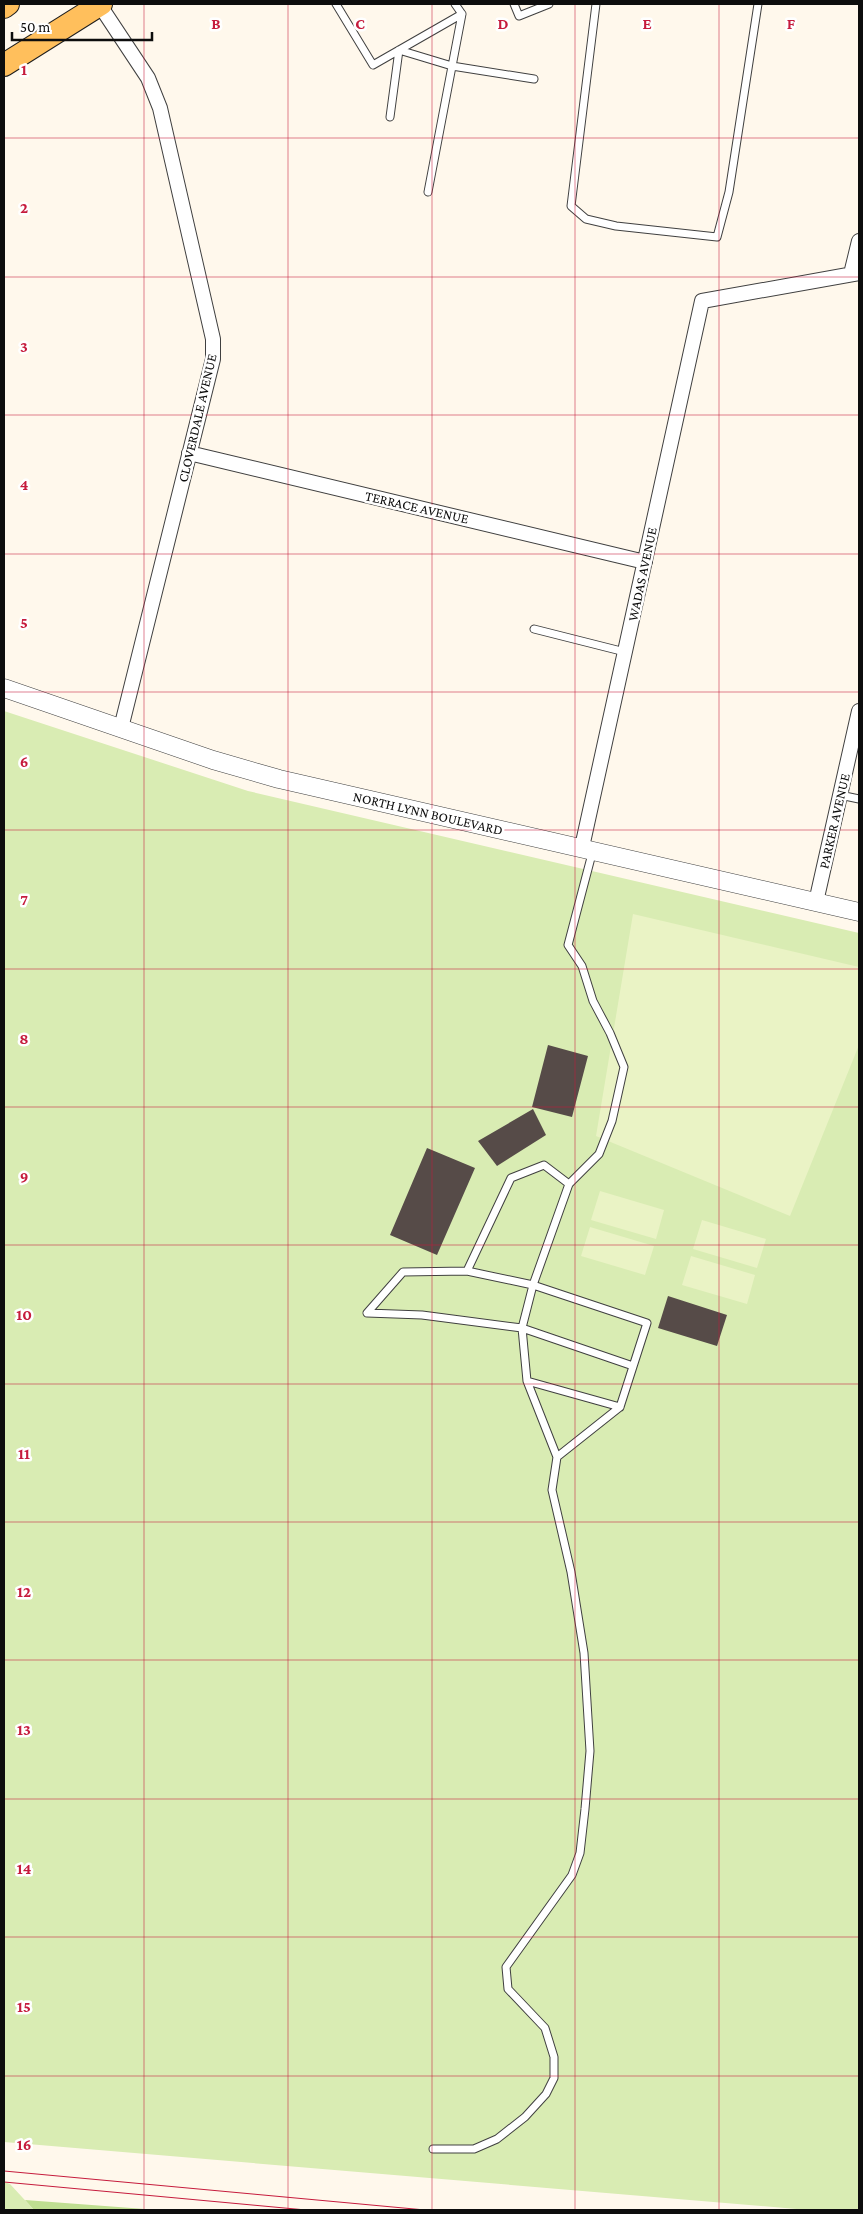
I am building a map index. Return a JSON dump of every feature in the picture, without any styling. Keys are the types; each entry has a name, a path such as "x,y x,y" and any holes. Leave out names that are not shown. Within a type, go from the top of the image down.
{"main road":[{"path":"4,7 8,4"},
{"path":"4,65 100,4"}],"street":[{"name":"CLOVERDALE AVENUE","path":"100,4 148,78 155,93 213,339 213,359 121,728"},
{"path":"855,274 859,241"},
{"name":"WADAS AVENUE","path":"587,848 625,652 702,301 855,274"},
{"name":"TERRACE AVENUE","path":"189,453 645,562"},
{"name":"NORTH LYNN BOULEVARD","path":"4,688 213,760 279,779 587,848 859,912"},
{"name":"PARKER AVENUE","path":"816,902 859,711"}],"lane":[{"path":"336,4 374,65 462,14"},
{"path":"428,192 462,14 455,4"},
{"path":"514,4 519,16 549,4"},
{"path":"596,4 571,206 586,219 616,226 717,236 729,192 758,4"},
{"path":"399,50 452,66 534,79"},
{"path":"390,117 399,50"},
{"path":"534,629 625,652"},
{"path":"840,795 859,799"},
{"path":"433,2149 474,2149 497,2139 525,2117 546,2094 554,2078 554,2057 545,2028 508,1989 506,1967 572,1875 580,1852 586,1809 590,1750 584,1653 571,1572 552,1490 557,1457 527,1381 522,1328 533,1285 569,1184 599,1154 612,1121 624,1067 610,1033 593,1001 582,966 568,945 587,848"},
{"path":"466,1271 511,1178 544,1165 569,1184"},
{"path":"557,1457 620,1407 647,1323 533,1285 466,1271 403,1272 367,1314 422,1315 522,1328 633,1366"},
{"path":"527,1381 620,1407"}],"green space":[{"path":"4,711 248,791 859,933 859,2210 808,2210 4,2142"},
{"path":"633,914 859,967 859,1045 790,1216 596,1136"},
{"path":"600,1191 664,1210 656,1239 591,1220"},
{"path":"702,1220 766,1239 757,1268 693,1249"},
{"path":"590,1227 654,1246 645,1275 581,1256"},
{"path":"691,1256 755,1275 747,1304 682,1285"},
{"path":"4,2182 10,2184 34,2210 4,2210"},
{"path":"25,2200 158,2210 34,2210"}],"building":[{"path":"548,1045 588,1056 572,1117 532,1107"},
{"path":"533,1109 546,1135 497,1166 478,1141"},
{"path":"427,1148 475,1168 437,1255 390,1235"},
{"path":"668,1296 727,1315 717,1346 658,1328"}],"tram line":[{"path":"4,2171 425,2210"},
{"path":"4,2182 306,2210"}]}
